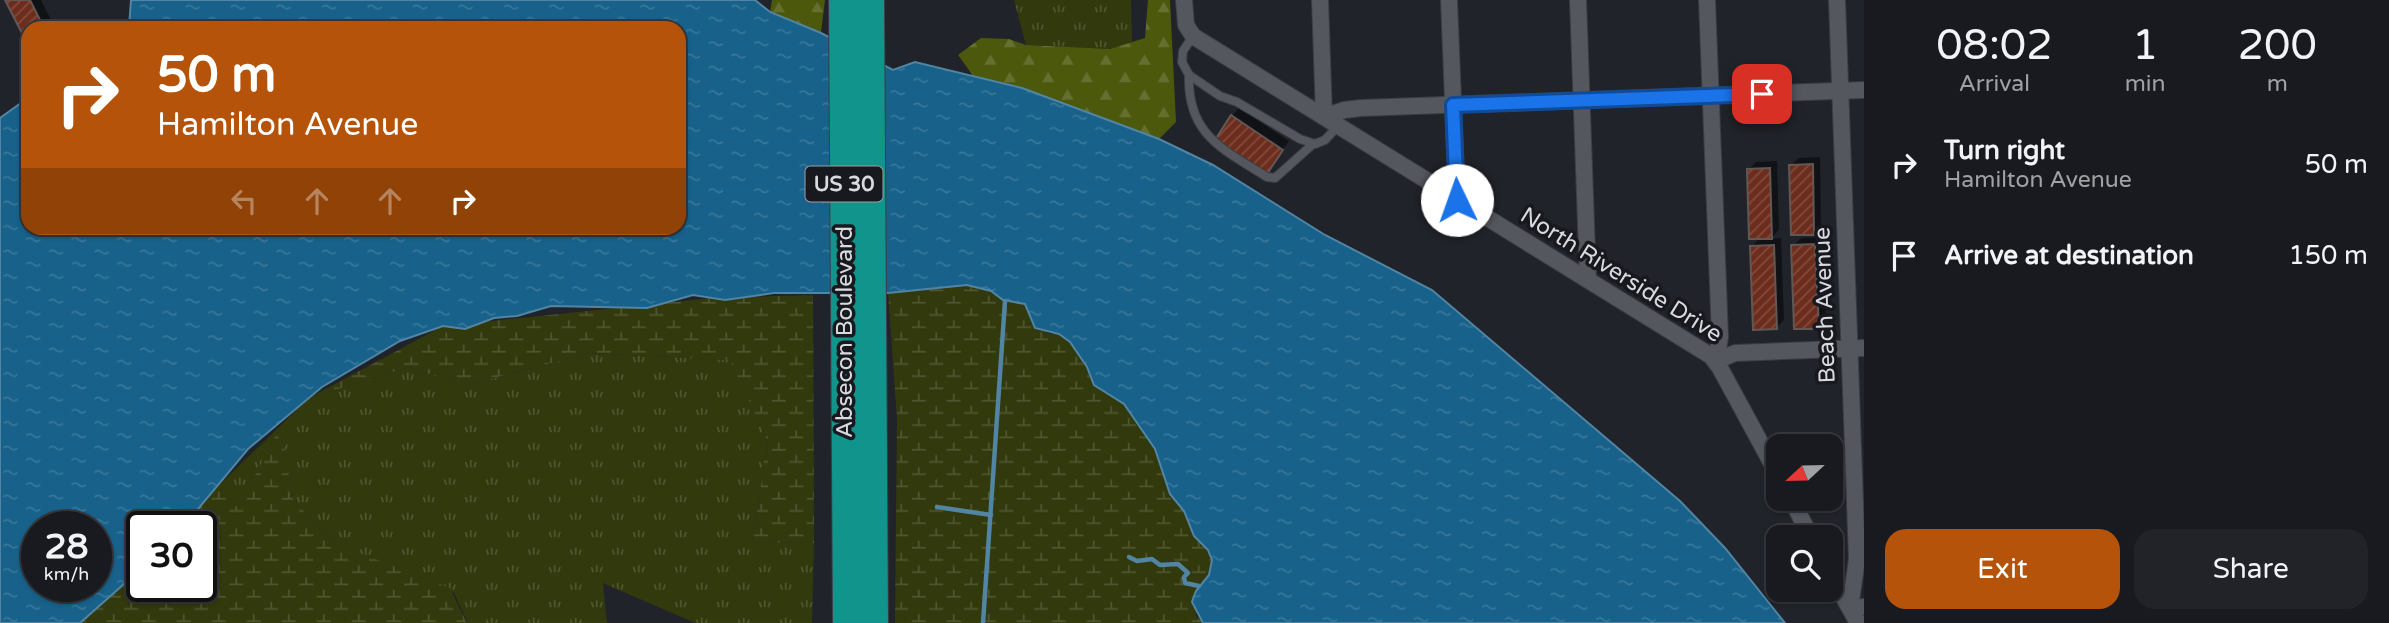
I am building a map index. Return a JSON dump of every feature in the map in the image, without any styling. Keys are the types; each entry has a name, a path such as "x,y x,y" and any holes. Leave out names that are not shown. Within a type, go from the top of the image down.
{"highway":[{"name":"Absecon Boulevard","path":"843,0 859,368 874,623"},
{"name":"Absecon Boulevard","path":"847,623 859,368 870,0"}],"street":[{"name":"North Riverside Drive","path":"1184,0 1187,30 1194,36 1716,361 1766,453"},
{"path":"1320,0 1331,122"},
{"path":"1449,0 1457,200"},
{"path":"1578,0 1588,280"},
{"path":"1707,0 1720,337 1716,361"},
{"name":"Beach Avenue","path":"1837,0 1856,348 1857,608"},
{"path":"1331,122 1344,110 1361,108 1864,90"},
{"path":"1716,361 1735,353 1856,348"},
{"path":"1843,590 1857,608 1857,623"}],"lane":[{"path":"1194,36 1183,51 1182,62 1189,75 1220,96 1237,102 1300,139 1314,144"},
{"path":"1189,75 1188,96 1196,120 1210,141 1267,177 1275,178 1314,144 1325,140 1331,122"}],"green space":[{"path":"772,0 825,0 821,33 770,12"},
{"path":"1014,0 1131,0 1132,42 1110,49 1026,45"},
{"path":"1148,0 1170,0 1176,122 1159,139 1022,88 974,77 958,55 981,38 1009,39 1026,45 1110,49 1145,38"},
{"path":"967,285 991,291 1003,300 1025,304 1032,324 1049,334 1059,334 1070,342 1087,367 1091,380 1100,390 1124,404 1155,449 1167,485 1184,511 1194,536 1208,550 1212,560 1209,575 1196,591 1196,616 1203,623 895,623 897,419 888,293"},
{"path":"813,295 814,543 752,542 768,442 730,360 589,353 464,386 409,367 309,398 443,326 712,298"},
{"path":"589,353 731,360 768,442 752,542 814,543 812,623 695,623 603,583 607,623 468,623 454,593 331,542 293,499 280,428 238,509 217,487 309,398 409,367 464,386"},
{"path":"280,427 293,499 331,542 450,588 467,623 80,623 104,602 112,602 112,595 126,582 126,602 217,602 217,511 197,511 217,487 238,508"}],"water":[{"path":"131,0 755,0 770,12 821,33 893,70 915,62 1022,88 1159,139 1213,165 1325,235 1432,290 1680,501 1725,548 1785,623 1203,623 1192,602 1196,591 1209,575 1212,560 1208,550 1194,536 1184,511 1170,494 1155,449 1124,404 1094,385 1087,367 1070,342 1059,334 1035,328 1025,304 1003,300 991,291 967,285 888,293 774,293 725,300 693,295 647,308 551,306 517,316 494,318 465,329 443,326 400,341 322,387 248,449 196,511 126,511 126,582 112,595 112,511 21,511 21,602 104,602 80,623 0,623 0,118 21,103 21,235 686,235 686,21 130,21"}],"building":[{"path":"5,0 30,0 40,21 21,21 21,31"},
{"path":"1231,115 1283,150 1267,174 1215,140"},
{"path":"1813,164 1814,235 1791,235 1789,165"},
{"path":"1770,168 1772,239 1749,239 1747,169"},
{"path":"1815,244 1819,329 1794,329 1791,245"},
{"path":"1774,245 1777,329 1753,330 1750,246"}],"waterway":[{"path":"983,623 1005,301"},
{"path":"937,507 991,515"},
{"path":"1129,557 1137,561 1152,559 1160,565 1178,564 1188,573 1184,577 1185,583 1199,586"}],"route":[{"path":"1457,200 1453,105 1762,94"}]}
